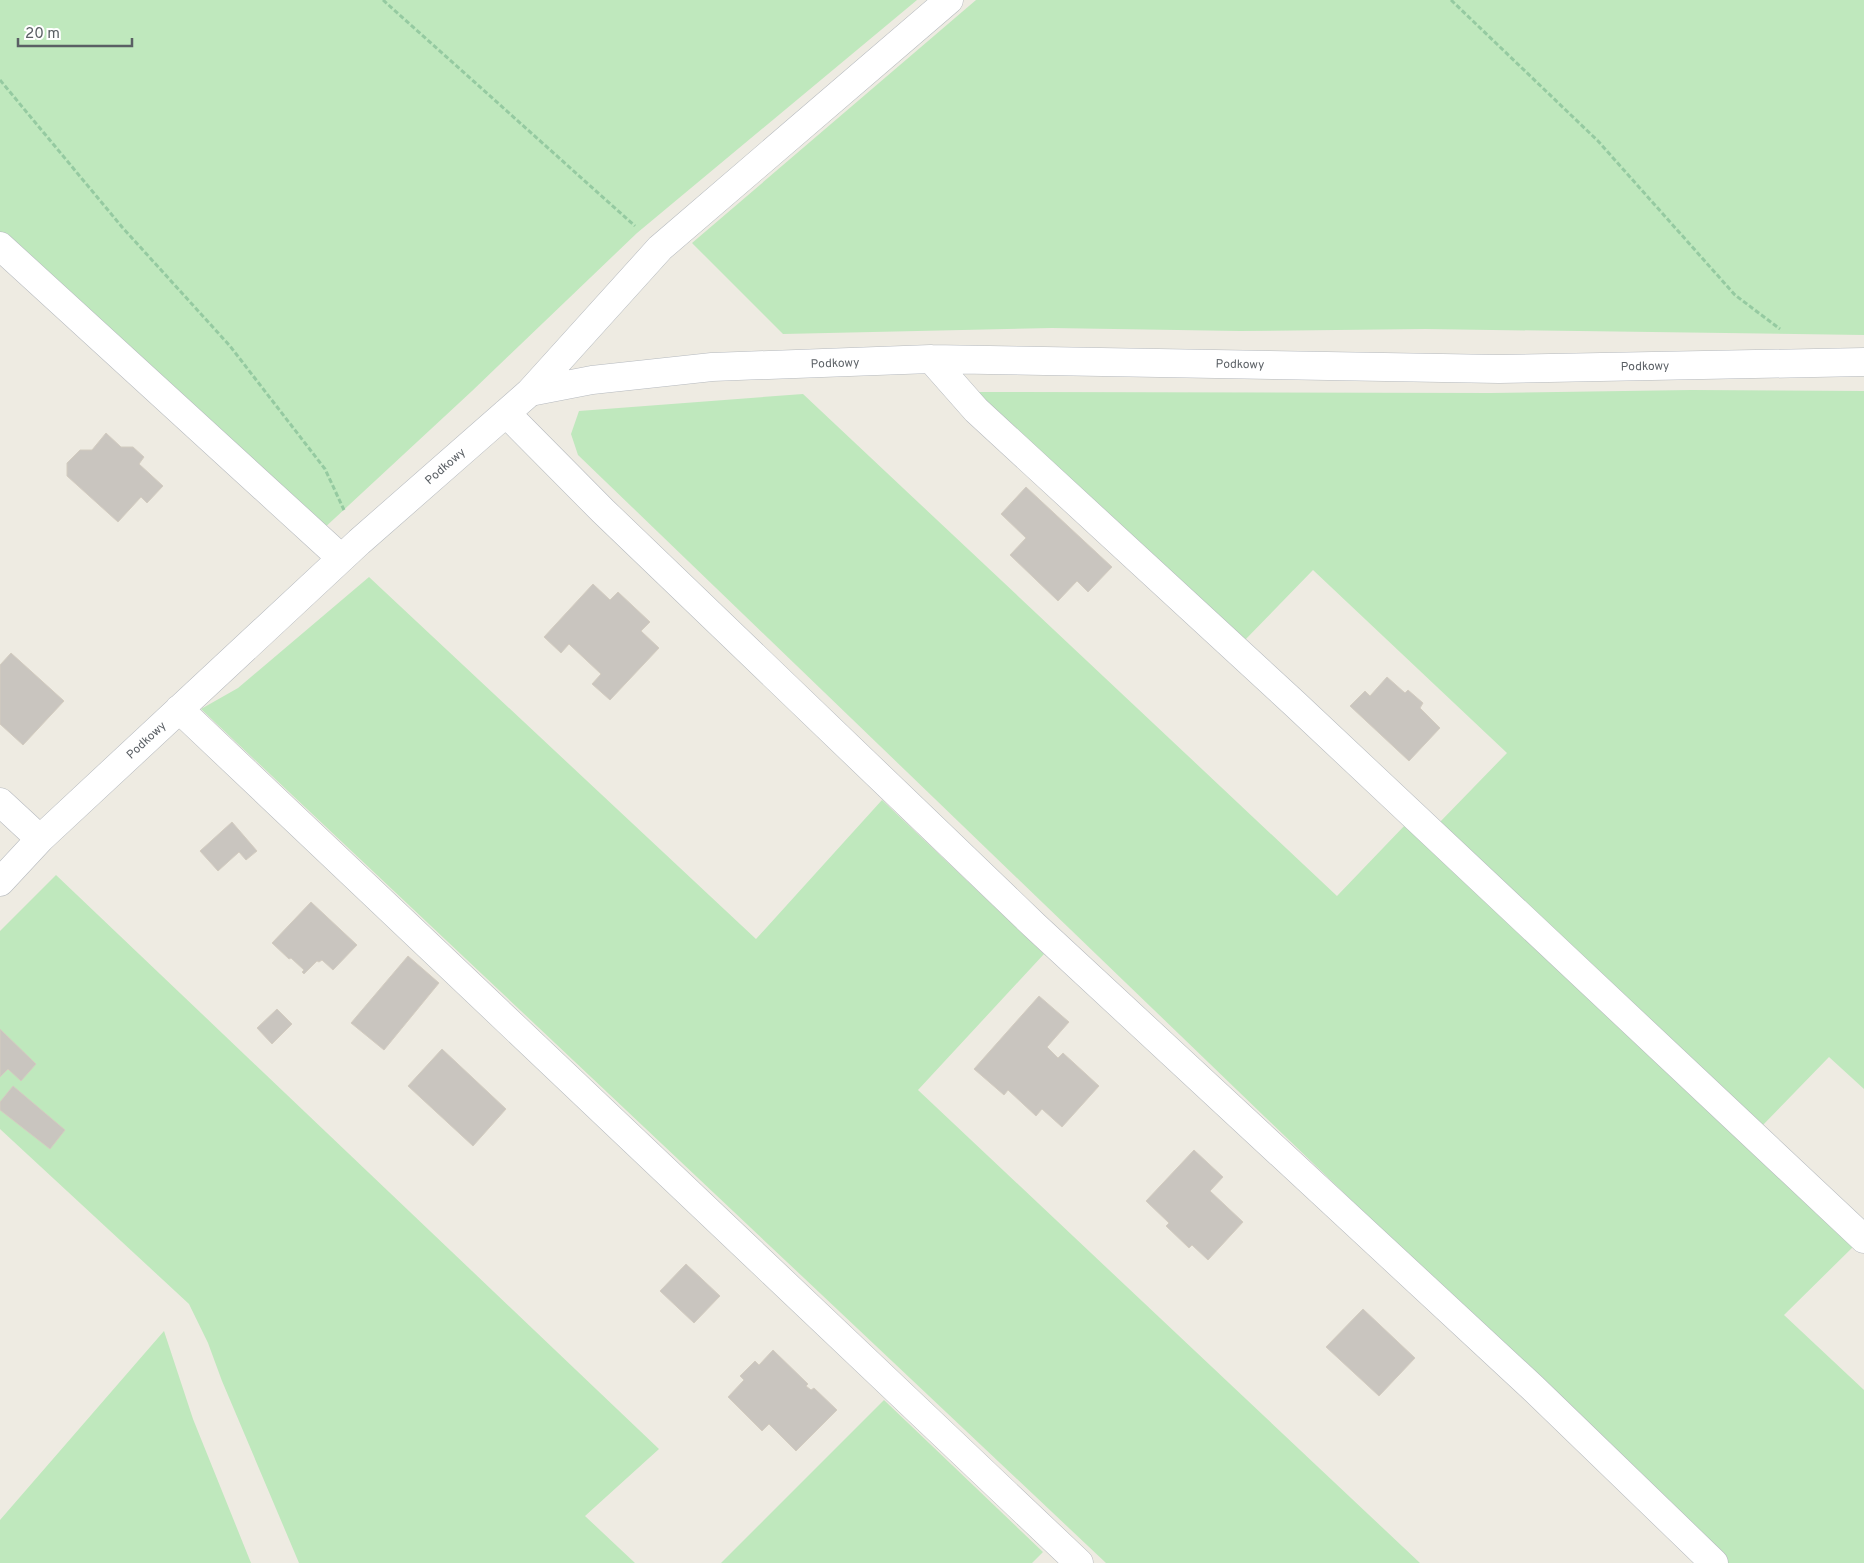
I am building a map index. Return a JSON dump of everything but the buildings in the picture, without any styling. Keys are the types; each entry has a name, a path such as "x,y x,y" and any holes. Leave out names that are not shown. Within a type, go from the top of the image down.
{"street":[{"path":"530,392 660,248 949,0"},
{"path":"0,246 350,550"},
{"path":"931,359 976,410 1295,704 1864,1239"},
{"name":"Podkowy","path":"0,882 40,839 350,550 530,392 592,380 712,367 931,359 1499,368 1864,362"},
{"path":"506,413 603,512 1035,926 1534,1388 1714,1563"},
{"path":"179,709 1079,1563"},
{"path":"0,802 40,839"}],"path":[{"path":"384,0 660,248"},
{"path":"1451,0 1598,141 1735,295 1825,363"},
{"path":"0,80 122,227 230,346 325,469 350,550"}],"green space":[{"path":"0,0 917,0 637,233 472,391 321,531 0,233"},
{"path":"976,0 1864,0 1864,335 1425,329 1240,331 1052,328 783,334 692,243"},
{"path":"1691,390 1864,391 1864,1089 1829,1057 1760,1128 1438,824 1507,753 1313,570 1243,642 977,392 1490,393"},
{"path":"803,394 1337,896 1407,823 1856,1244 1784,1315 1864,1390 1864,1563 1728,1563 578,455 571,434 579,411"},
{"path":"369,577 756,939 882,800 1044,954 918,1090 1420,1563 1106,1563 201,709 238,688"},
{"path":"56,875 659,1449 585,1516 635,1563 299,1563 222,1381 208,1343 189,1304 0,1129 0,931"},
{"path":"164,1331 193,1419 251,1563 0,1563 0,1520"},
{"path":"884,1400 1043,1552 1032,1563 721,1563"}]}
